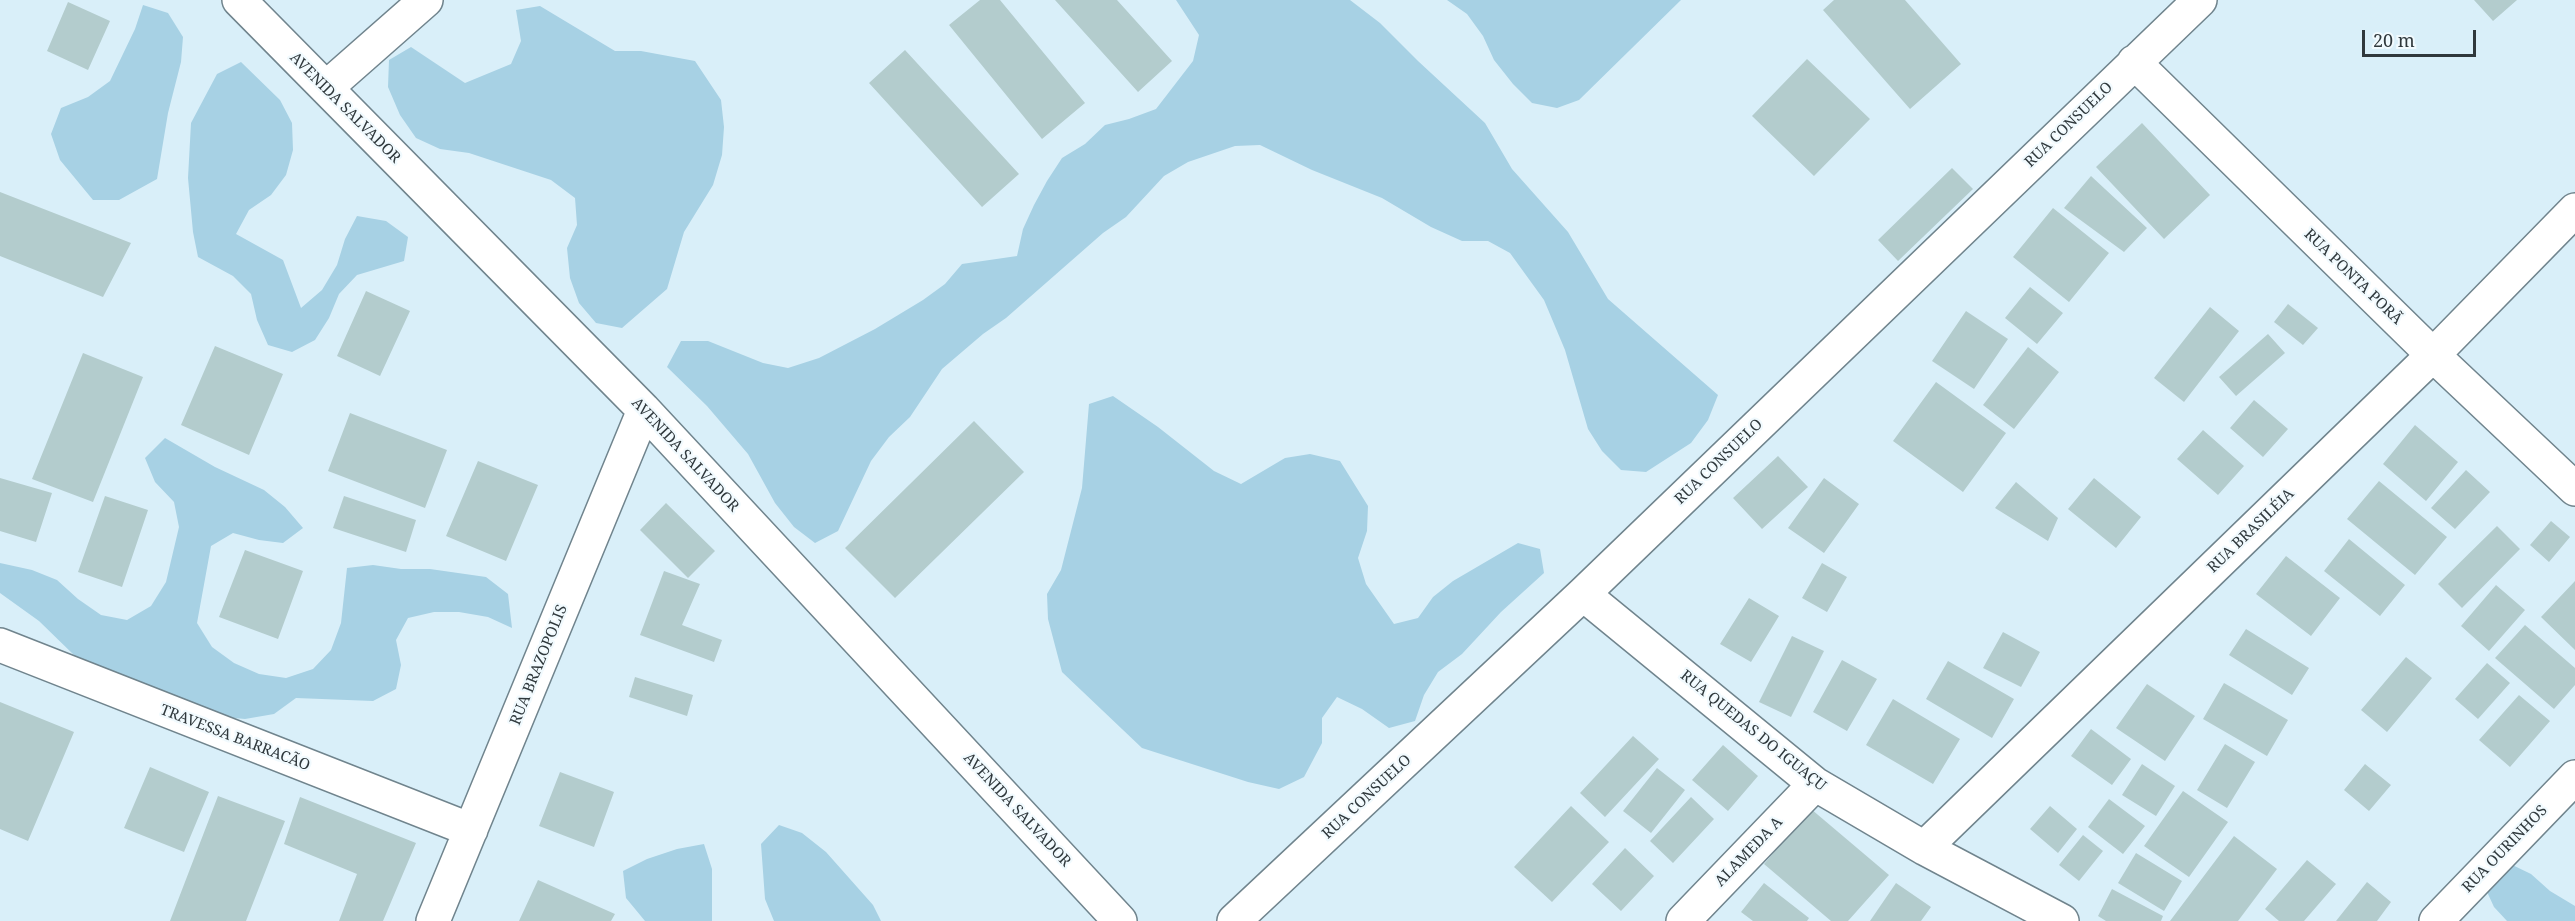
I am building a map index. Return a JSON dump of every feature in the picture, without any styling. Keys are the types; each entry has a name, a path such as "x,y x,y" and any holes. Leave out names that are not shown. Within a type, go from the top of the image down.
{"street":[{"name":"AVENIDA SALVADOR","path":"239,0 644,410 1120,921"},
{"path":"326,88 426,0"},
{"name":"RUA CONSUELO","path":"1234,921 1583,594 2200,0"},
{"name":"RUA PONTA PORÃ","path":"2134,62 2433,355 2575,489"},
{"name":"RUA BRASILÉIA","path":"1924,849 2433,355 2575,210"},
{"name":"RUA BRAZOPOLIS","path":"433,921 644,410"},
{"name":"RUA QUEDAS DO IGUAÇU","path":"1583,594 1815,784 1924,849 2062,921"},
{"name":"TRAVESSA BARRACÃO","path":"0,645 471,830"},
{"name":"RUA OURINHOS","path":"2436,921 2575,777"},
{"name":"ALAMEDA A","path":"1683,921 1815,784"}],"shaded area":[{"path":"1176,0 1350,0 1380,23 1485,123 1512,169 1568,232 1608,299 1718,395 1708,420 1691,443 1646,472 1621,470 1602,451 1588,429 1565,350 1544,300 1510,253 1488,241 1462,241 1431,227 1382,198 1312,170 1260,145 1235,146 1188,162 1164,176 1126,217 1103,233 1006,318 983,334 942,369 910,417 889,437 871,461 838,531 815,543 794,527 775,503 748,454 707,406 667,367 681,341 708,341 763,363 788,368 819,358 875,329 945,284 962,264 1017,256 1023,229 1034,205 1062,158 1085,144 1105,125 1156,109 1193,61 1199,35"},
{"path":"1447,0 1681,0 1579,100 1557,108 1532,103 1494,60 1483,36 1467,14"},
{"path":"143,5 168,13 183,37 181,62 168,113 157,179 119,200 93,200 60,160 51,134 61,108 88,97 110,81 135,29"},
{"path":"540,6 615,51 641,51 695,61 721,100 724,127 722,155 713,185 684,232 667,289 622,328 596,323 579,303 570,278 567,248 577,225 575,198 551,180 469,153 440,149 416,138 400,115 388,87 389,60 411,47 465,83 511,64 521,41 516,10"},
{"path":"241,62 280,100 292,123 293,150 286,175 271,195 249,210 236,234 283,260 301,308 322,290 337,265 345,239 357,216 386,221 408,237 404,261 357,275 339,294 329,318 315,340 292,352 268,345 257,320 251,294 233,276 198,257 193,232 188,178 191,123 217,74"},
{"path":"1113,396 1158,427 1214,471 1241,484 1285,458 1310,454 1340,461 1368,506 1367,531 1358,558 1366,584 1394,624 1418,618 1433,597 1453,581 1518,543 1540,549 1544,573 1501,612 1462,654 1438,672 1424,695 1415,721 1389,728 1362,709 1337,697 1322,718 1322,743 1304,777 1279,789 1248,782 1142,748 1062,672 1048,619 1047,594 1061,570 1082,488 1089,404"},
{"path":"165,438 215,467 264,490 285,507 303,528 283,543 233,533 211,546 197,623 212,647 234,663 259,674 286,678 313,669 331,650 341,623 347,568 373,565 401,569 430,569 486,577 508,594 512,628 488,617 459,612 434,612 408,618 396,640 401,665 396,689 373,701 296,698 274,714 245,719 191,714 76,657 39,621 0,593 0,563 32,570 57,580 101,615 127,620 151,606 166,582 179,527 174,502 155,482 145,458"},
{"path":"779,825 802,833 826,852 873,905 881,921 774,921 765,899 761,844"},
{"path":"704,844 712,869 712,921 645,921 626,898 623,871 647,859 677,849"},
{"path":"2502,860 2531,874 2550,891 2575,906 2575,921 2507,921 2494,907 2488,894 2486,880"}],"building":[{"path":"980,0 1000,0 1085,103 1042,139 949,25"},
{"path":"1055,0 1117,0 1172,61 1138,92"},
{"path":"1834,0 1905,0 1961,64 1910,109 1823,10"},
{"path":"2474,0 2517,0 2493,21"},
{"path":"68,2 110,21 88,70 47,51"},
{"path":"905,50 1019,174 982,207 869,83"},
{"path":"1807,59 1870,119 1814,176 1752,116"},
{"path":"2142,123 2210,195 2164,239 2096,167"},
{"path":"1952,168 1973,189 1898,261 1878,240"},
{"path":"2091,176 2147,228 2124,252 2064,208"},
{"path":"0,192 131,243 103,297 0,256"},
{"path":"2053,208 2109,253 2069,302 2013,257"},
{"path":"2030,287 2063,313 2037,344 2005,318"},
{"path":"366,291 410,311 380,376 337,356"},
{"path":"2288,304 2318,328 2303,345 2274,322"},
{"path":"2210,307 2239,331 2184,402 2154,378"},
{"path":"1966,311 2008,339 1974,389 1932,361"},
{"path":"2268,334 2285,353 2236,396 2219,377"},
{"path":"215,346 283,374 249,455 181,425"},
{"path":"2028,347 2059,372 2014,429 1983,405"},
{"path":"83,353 143,377 93,502 32,479"},
{"path":"1936,382 2006,433 1963,492 1893,441"},
{"path":"2254,400 2288,429 2263,457 2230,428"},
{"path":"350,413 447,450 425,508 328,471"},
{"path":"974,421 1024,472 895,598 845,548"},
{"path":"2415,425 2458,462 2426,501 2383,464"},
{"path":"2203,430 2244,466 2218,495 2177,459"},
{"path":"1778,456 1808,487 1762,529 1733,498"},
{"path":"478,461 538,485 506,561 446,536"},
{"path":"2466,470 2490,492 2455,529 2431,508"},
{"path":"0,478 52,493 36,542 0,531"},
{"path":"1824,478 1859,504 1824,553 1788,528"},
{"path":"2094,478 2141,517 2116,548 2068,509"},
{"path":"2379,481 2447,537 2415,575 2347,519"},
{"path":"2016,482 2058,518 2048,541 1995,508"},
{"path":"105,496 148,510 122,587 78,572"},
{"path":"344,496 416,520 406,552 333,528"},
{"path":"666,503 715,551 688,578 640,530"},
{"path":"2551,521 2570,537 2549,562 2530,545"},
{"path":"2497,526 2520,549 2462,608 2438,584"},
{"path":"2349,539 2405,585 2380,616 2324,571"},
{"path":"245,550 303,571 278,639 219,617"},
{"path":"2286,556 2340,598 2311,636 2256,594"},
{"path":"1822,563 1847,577 1827,612 1802,598"},
{"path":"664,571 700,584 682,625 722,640 714,662 640,635"},
{"path":"2575,581 2575,650 2541,617"},
{"path":"2496,585 2525,610 2489,651 2461,626"},
{"path":"1749,598 1779,616 1751,662 1720,644"},
{"path":"2525,625 2575,668 2575,685 2554,709 2495,658"},
{"path":"2246,629 2309,668 2292,695 2229,655"},
{"path":"2003,632 2040,652 2021,687 1983,668"},
{"path":"1792,636 1824,651 1791,717 1759,702"},
{"path":"2406,657 2432,678 2387,732 2361,710"},
{"path":"1842,660 1877,679 1847,731 1813,712"},
{"path":"1948,661 2014,699 1992,738 1926,699"},
{"path":"2487,663 2510,683 2478,719 2455,699"},
{"path":"635,677 693,695 687,716 629,697"},
{"path":"2224,683 2288,720 2267,756 2203,719"},
{"path":"2147,684 2195,716 2165,761 2116,728"},
{"path":"2519,695 2550,721 2510,767 2479,740"},
{"path":"1893,699 1960,739 1933,784 1866,745"},
{"path":"0,702 74,732 28,841 0,829"},
{"path":"2091,729 2131,759 2112,785 2071,756"},
{"path":"1633,736 1659,759 1605,817 1580,793"},
{"path":"2225,744 2255,762 2227,808 2197,790"},
{"path":"1723,745 1758,776 1728,811 1692,780"},
{"path":"2142,764 2175,786 2156,816 2122,795"},
{"path":"2365,764 2391,785 2369,811 2344,790"},
{"path":"150,767 209,792 184,852 124,828"},
{"path":"1657,768 1685,790 1651,833 1623,811"},
{"path":"560,772 614,792 594,847 539,826"},
{"path":"2183,791 2228,822 2189,877 2144,846"},
{"path":"218,796 285,821 246,921 170,921"},
{"path":"300,797 416,843 383,921 339,921 357,874 284,844"},
{"path":"1691,797 1714,819 1673,863 1650,841"},
{"path":"2109,799 2145,826 2123,854 2088,827"},
{"path":"1571,806 1609,842 1552,902 1514,867"},
{"path":"2050,806 2077,829 2058,853 2030,829"},
{"path":"1811,809 1889,875 1848,921 1831,921 1764,864"},
{"path":"2083,835 2103,851 2079,881 2059,865"},
{"path":"2234,836 2277,869 2238,921 2170,921"},
{"path":"1625,848 1654,876 1621,911 1592,884"},
{"path":"2136,853 2182,881 2164,911 2118,883"},
{"path":"2307,860 2336,884 2304,921 2279,921 2265,909"},
{"path":"538,880 615,914 611,921 519,921"},
{"path":"2367,882 2391,902 2377,921 2336,921"},
{"path":"1764,883 1809,918 1807,921 1753,921 1741,912"},
{"path":"1896,883 1931,907 1921,921 1870,921"},
{"path":"2112,889 2163,916 2161,921 2106,921 2098,916"}]}
